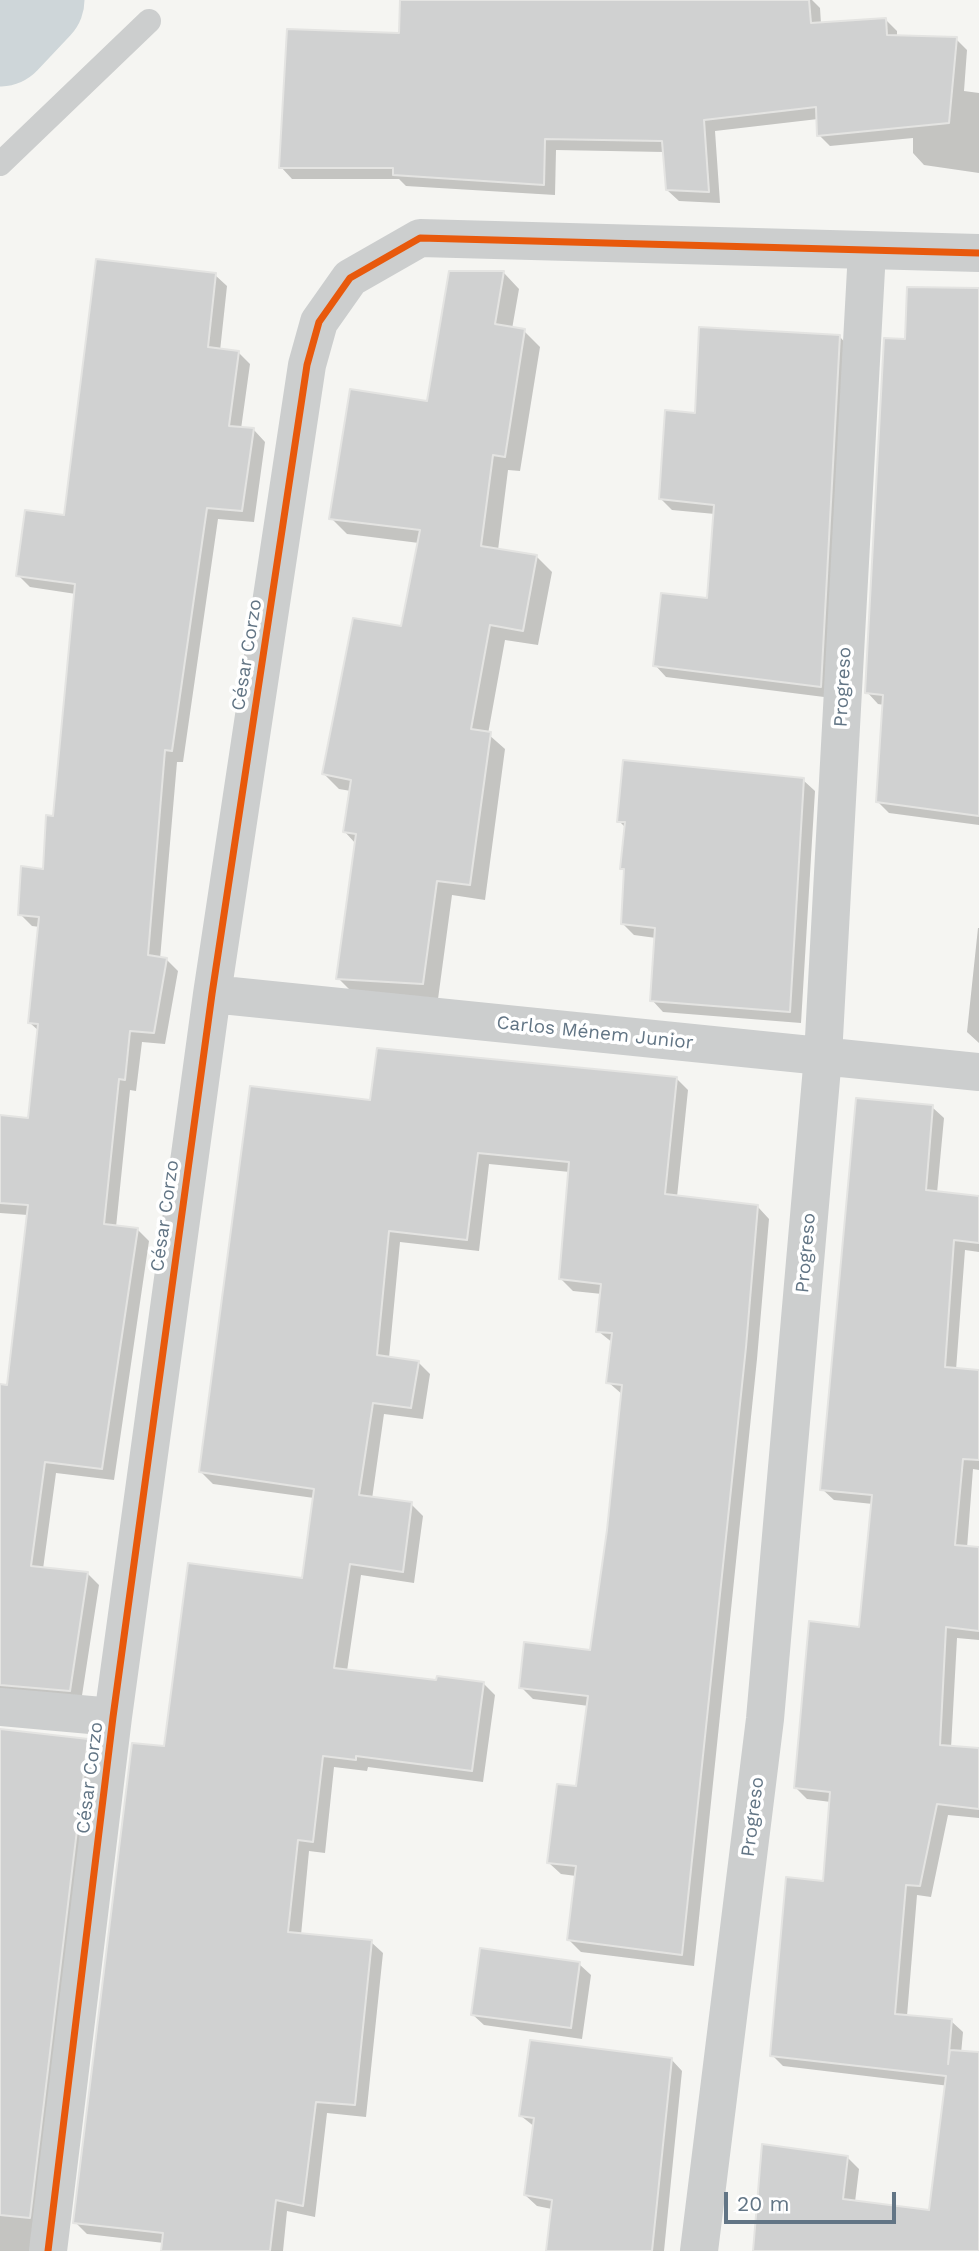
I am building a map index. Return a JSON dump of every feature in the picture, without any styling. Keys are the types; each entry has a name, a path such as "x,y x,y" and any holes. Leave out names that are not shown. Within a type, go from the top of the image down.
{"street":[{"name":"César Corzo","path":"48,2251 113,1717 212,993 310,354 319,322 350,278 419,238 867,251"},
{"path":"867,251 979,253"},
{"name":"Progreso","path":"699,2251 765,1719 823,1056 867,251"},
{"name":"Carlos Ménem Junior","path":"212,993 979,1072"},
{"path":"0,1707 113,1717"}],"lane":[{"path":"0,164 149,21"}],"building":[{"path":"400,0 809,0 811,23 886,18 887,35 957,37 949,123 817,136 816,107 704,120 709,192 666,190 662,141 545,139 544,185 393,175 393,168 279,168 287,29 399,33"},
{"path":"96,259 216,273 208,347 239,351 229,426 254,428 242,511 207,508 172,751 165,750 148,955 167,958 154,1033 130,1031 125,1080 119,1079 104,1224 138,1228 102,1469 45,1462 31,1566 88,1572 70,1691 0,1685 0,1384 7,1385 28,1205 0,1203 0,1115 28,1118 38,1024 28,1023 39,917 18,915 21,866 43,869 46,815 53,816 75,584 16,576 25,510 64,515"},
{"path":"449,271 504,271 495,324 525,329 505,457 493,455 481,546 537,555 523,631 490,625 471,729 491,732 470,885 437,881 423,984 336,979 356,834 343,832 351,780 322,774 353,618 401,626 420,530 329,519 350,389 427,401"},
{"path":"907,287 979,288 979,816 876,802 883,695 865,693 884,338 905,339"},
{"path":"699,327 840,335 821,687 653,666 661,593 707,598 714,505 659,499 665,410 695,413"},
{"path":"623,760 804,778 790,1012 650,1001 655,928 621,924 624,869 620,869 625,822 617,822"},
{"path":"377,1048 677,1077 665,1194 758,1205 746,1347 682,1955 567,1940 576,1866 547,1863 557,1784 576,1786 588,1696 519,1688 524,1642 590,1650 607,1530 622,1385 606,1383 612,1333 596,1332 601,1284 559,1279 569,1162 478,1153 467,1240 389,1231 377,1355 419,1361 411,1408 373,1403 359,1495 412,1502 403,1572 350,1564 334,1668 436,1680 437,1676 484,1682 472,1771 356,1756 356,1760 323,1756 313,1842 298,1840 288,1932 372,1940 355,2105 316,2102 303,2206 276,2200 270,2251 161,2251 163,2233 73,2223 132,1743 164,1746 188,1563 302,1578 314,1489 199,1472 250,1086 370,1100"},
{"path":"856,1098 933,1105 926,1190 979,1196 979,1243 954,1240 945,1367 979,1370 979,1460 963,1459 955,1545 979,1547 979,1631 946,1627 940,1745 979,1748 979,1809 937,1804 920,1886 906,1885 895,2014 952,2019 948,2064 950,2050 979,2052 979,2251 753,2251 762,2144 848,2156 843,2199 929,2210 946,2076 770,2056 786,1877 823,1881 830,1792 794,1788 809,1621 859,1627 872,1495 820,1490"},
{"path":"0,1729 88,1739 30,2218 0,2215"},
{"path":"480,1948 580,1962 571,2028 471,2015"},
{"path":"530,2040 672,2058 652,2251 546,2251 552,2200 524,2195 534,2118 519,2116"}],"waterway":[{"path":"0,35 33,0"}],"cycle path":[{"path":"48,2251 113,1717 212,994 307,365 319,322 350,278 420,238 979,253"}]}
